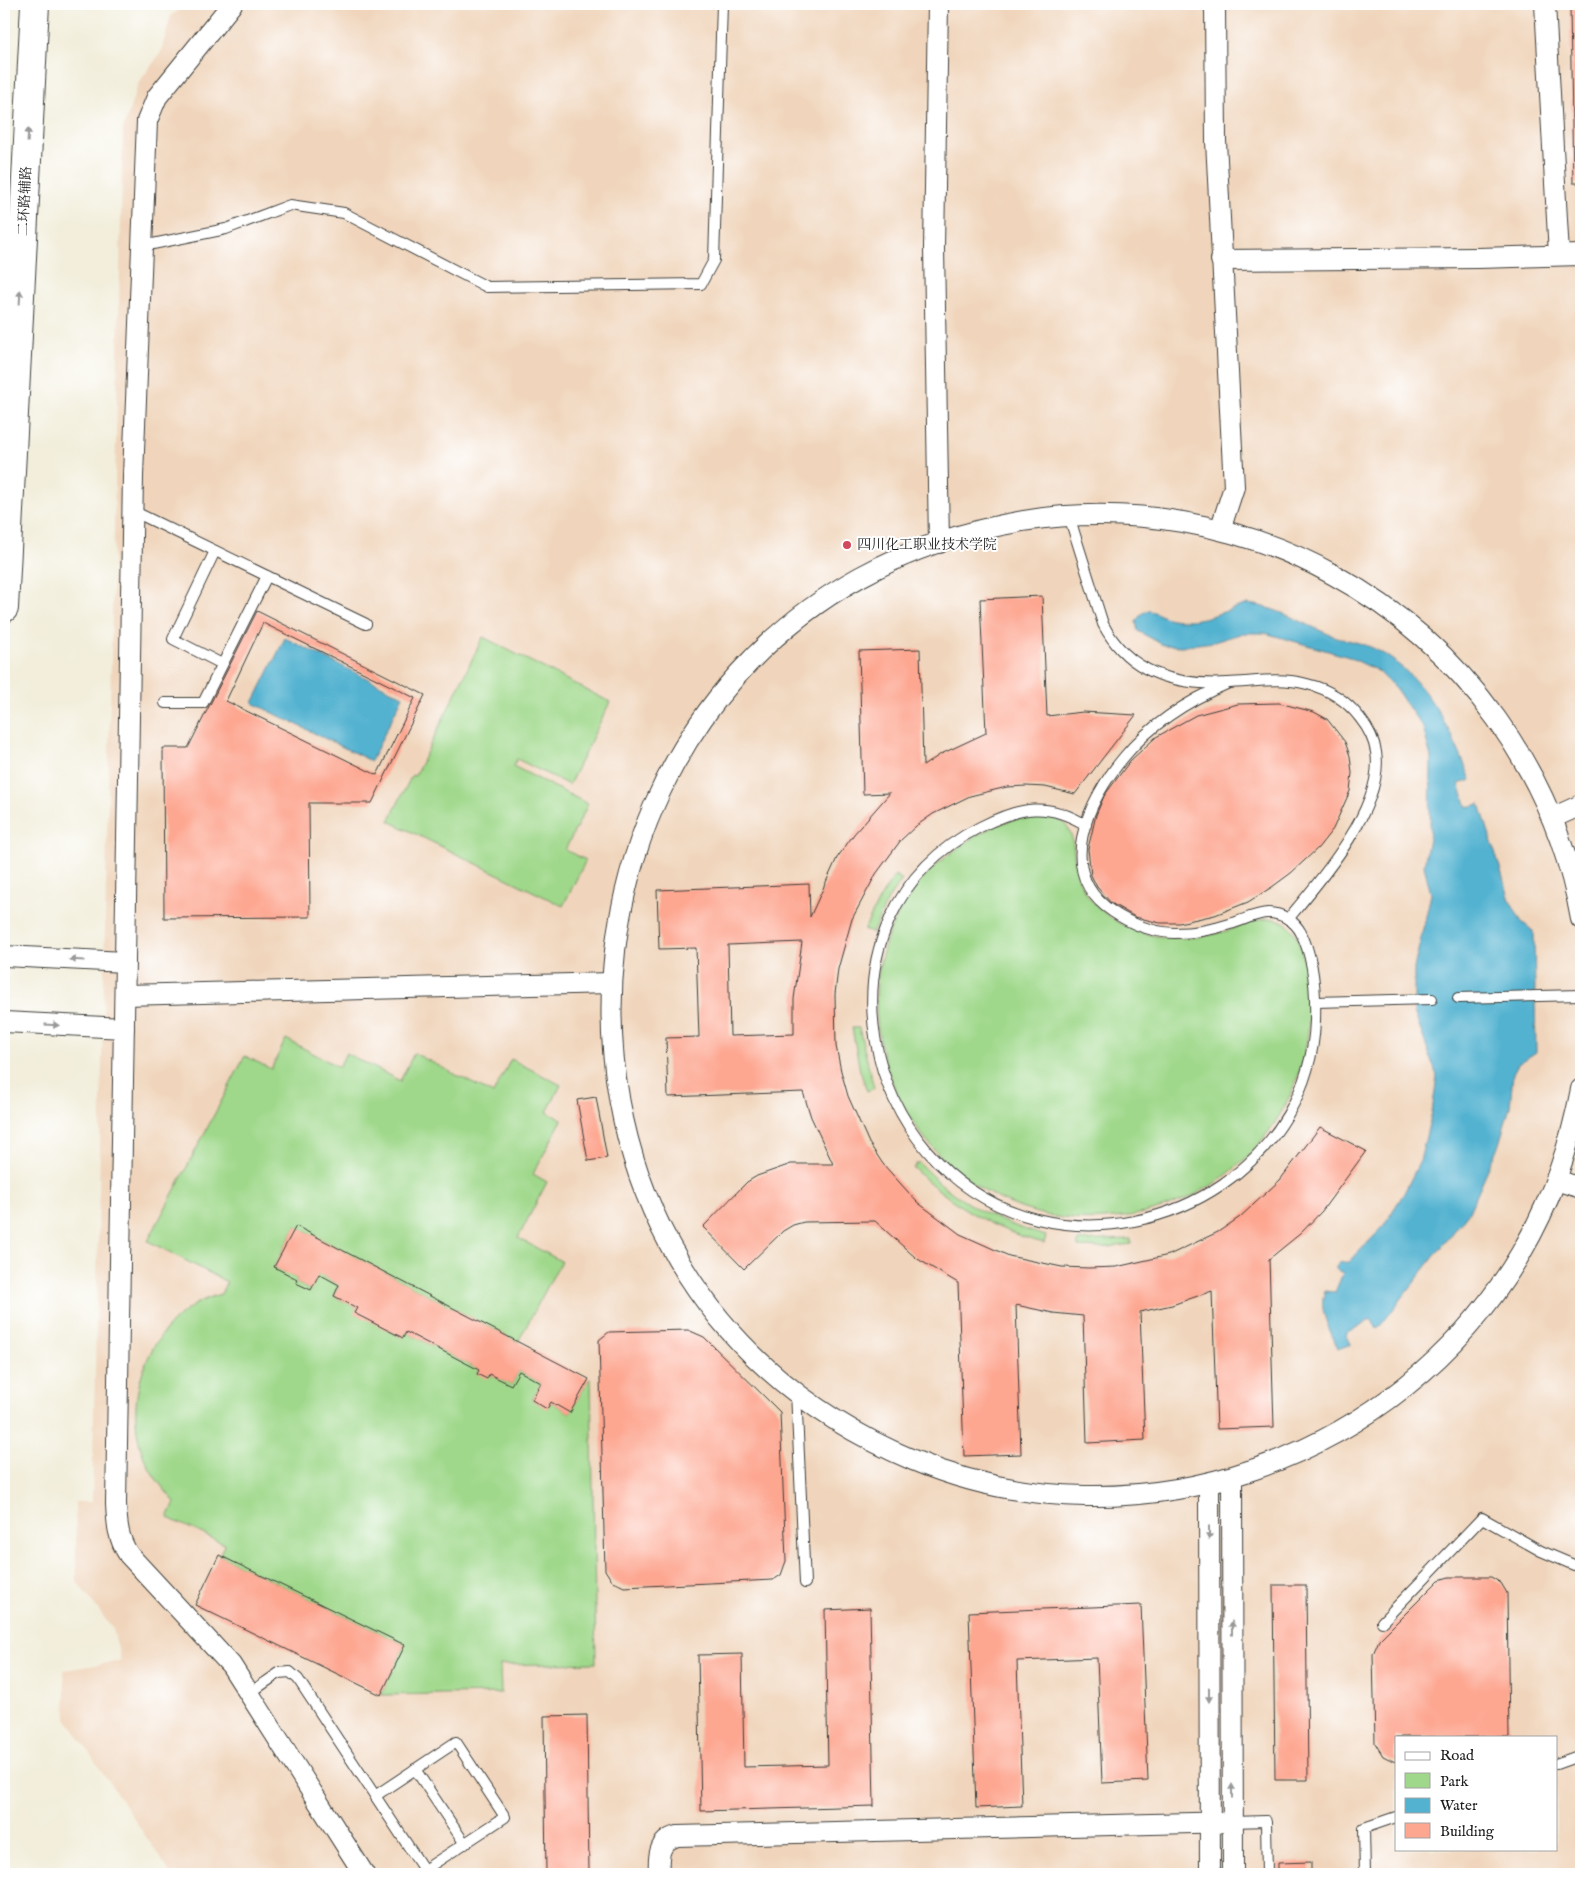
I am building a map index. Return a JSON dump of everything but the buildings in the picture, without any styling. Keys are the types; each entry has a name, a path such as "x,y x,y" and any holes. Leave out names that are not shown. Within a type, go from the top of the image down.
{"main road":[{"name":"二环路辅路","path":"4,608 34,16"}],"street":[{"path":"232,4 157,97 147,121 133,511 116,1484 117,1530 122,1544 129,1555 217,1647 250,1693 364,1874"},
{"path":"938,4 934,248 939,543"},
{"path":"1215,4 1216,141 1234,487 1220,530"},
{"path":"1545,4 1559,255"},
{"path":"1221,260 1478,258 1581,255"},
{"path":"1581,919 1569,865 1552,818 1527,765 1487,705 1439,651 1412,627 1373,598 1322,568 1255,540 1220,530 1149,517 1113,515 1069,516 1005,524 939,543 869,574 808,613 753,660 706,715 668,777 638,843 619,913 611,983 611,1031 618,1094 625,1129 648,1198 681,1262 701,1292 747,1348 796,1392 842,1424 894,1452 936,1469 996,1486 1068,1496 1104,1497 1158,1493 1232,1478 1281,1461 1346,1429 1398,1394 1433,1364 1482,1311 1504,1282 1540,1219 1556,1180 1566,1151 1581,1089"},
{"path":"1552,818 1581,805"},
{"path":"4,956 125,962"},
{"path":"125,995 611,983"},
{"path":"4,1022 124,1028"},
{"path":"1556,1180 1581,1188"},
{"path":"1232,1478 1233,1874"},
{"path":"1209,1484 1210,1874"},
{"path":"658,1874 661,1847 664,1842 677,1836 1232,1822"}],"lane":[{"path":"142,246 226,228 290,205 344,213 487,287 701,284 714,260 722,4"},
{"path":"133,511 366,624"},
{"path":"1069,516 1103,624 1111,639 1123,654 1156,674 1205,684 1284,680 1322,688 1354,710 1373,739 1377,753 1374,782 1355,830 1318,883 1288,919"},
{"path":"215,551 172,639 222,664"},
{"path":"165,703 203,704 267,576"},
{"path":"1086,825 1065,813 1053,809 1013,812 969,832 949,846 915,880 892,916 877,956 871,1005 873,1029 881,1068 892,1098 903,1119 927,1151 949,1173 968,1188 1003,1207 1034,1218 1058,1224 1109,1226 1158,1216 1182,1208 1205,1196 1239,1171 1263,1148 1278,1127 1295,1098 1309,1058 1314,1033 1315,1002 1313,978 1306,945 1299,929 1288,919 1281,915 1266,913 1223,927 1172,933 1132,924 1106,908 1085,881 1080,862 1081,843 1086,825 1102,786 1128,752 1147,734 1188,702 1229,683"},
{"path":"1458,998 1581,995"},
{"path":"1315,1002 1432,999"},
{"path":"796,1392 805,1583"},
{"path":"1382,1622 1482,1518 1540,1551 1581,1568"},
{"path":"250,1693 279,1673 290,1672 298,1679 375,1796 421,1872 504,1817 456,1742 375,1796"},
{"path":"1558,1763 1581,1755"},
{"path":"415,1769 465,1844"},
{"path":"1365,1874 1364,1828 1395,1817"},
{"path":"1232,1822 1266,1821 1268,1874"}],"shaded area":[{"name":"四川化工职业技术学院","path":"190,4 1581,4 1581,1874 171,1874 66,1718 64,1670 121,1661 113,1629 77,1582 75,1502 92,1502 123,129 138,84 161,52 171,15"}],"green space":[{"path":"483,637 610,702 569,785 517,759 513,766 588,804 565,850 586,860 563,906 389,821 412,775 415,776"},
{"path":"1037,814 1052,817 1062,822 1068,828 1072,836 1076,867 1081,885 1103,912 1127,927 1154,936 1183,938 1212,935 1259,920 1272,919 1285,922 1293,930 1300,946 1308,985 1307,1037 1302,1063 1282,1111 1250,1154 1219,1180 1183,1200 1145,1213 1104,1219 1035,1212 975,1185 928,1142 894,1087 878,1027 880,964 904,905 951,853 961,846 981,833 1002,823"},
{"path":"895,875 902,880 890,896 872,933 864,930 880,898"},
{"path":"852,1028 859,1028 874,1088 867,1091 860,1071"},
{"path":"286,1039 339,1067 346,1053 400,1081 414,1053 493,1094 511,1059 561,1085 547,1112 562,1120 533,1174 547,1182 518,1238 561,1261 518,1342 296,1226 274,1267 297,1279 296,1283 310,1290 319,1274 339,1285 334,1296 357,1308 355,1313 403,1338 406,1332 479,1370 477,1374 489,1374 511,1385 519,1371 541,1383 532,1400 547,1408 551,1402 570,1413 589,1379 591,1380 596,1663 500,1665 501,1693 381,1695 405,1645 219,1555 225,1544 168,1518 175,1502 149,1468 143,1455 137,1431 136,1406 140,1381 148,1358 161,1336 177,1318 197,1303 221,1294 227,1282 148,1241 245,1056 271,1069"},
{"path":"918,1162 961,1199 992,1217 1046,1236 1044,1243 1007,1231 958,1204 913,1168"},
{"path":"1131,1239 1131,1244 1102,1248 1078,1247 1078,1241"}],"water":[{"path":"1248,604 1269,608 1332,635 1377,650 1410,675 1435,706 1455,742 1471,780 1459,784 1467,807 1480,804 1510,900 1521,921 1534,932 1536,1052 1518,1064 1513,1073 1510,1107 1499,1144 1469,1212 1381,1325 1377,1329 1371,1319 1346,1334 1351,1344 1338,1349 1324,1313 1323,1298 1325,1291 1335,1292 1343,1273 1335,1269 1338,1263 1349,1262 1382,1228 1404,1193 1420,1161 1432,1112 1437,1076 1414,1012 1414,968 1431,894 1424,866 1430,832 1431,757 1423,728 1396,689 1378,671 1349,657 1265,633 1243,633 1214,642 1181,646 1163,645 1138,631 1136,622 1140,615 1148,611 1166,618 1192,620"},
{"path":"285,638 403,696 371,761 253,703"}],"place":[{"name":"四川化工职业技术学院","path":"847,545"}]}
